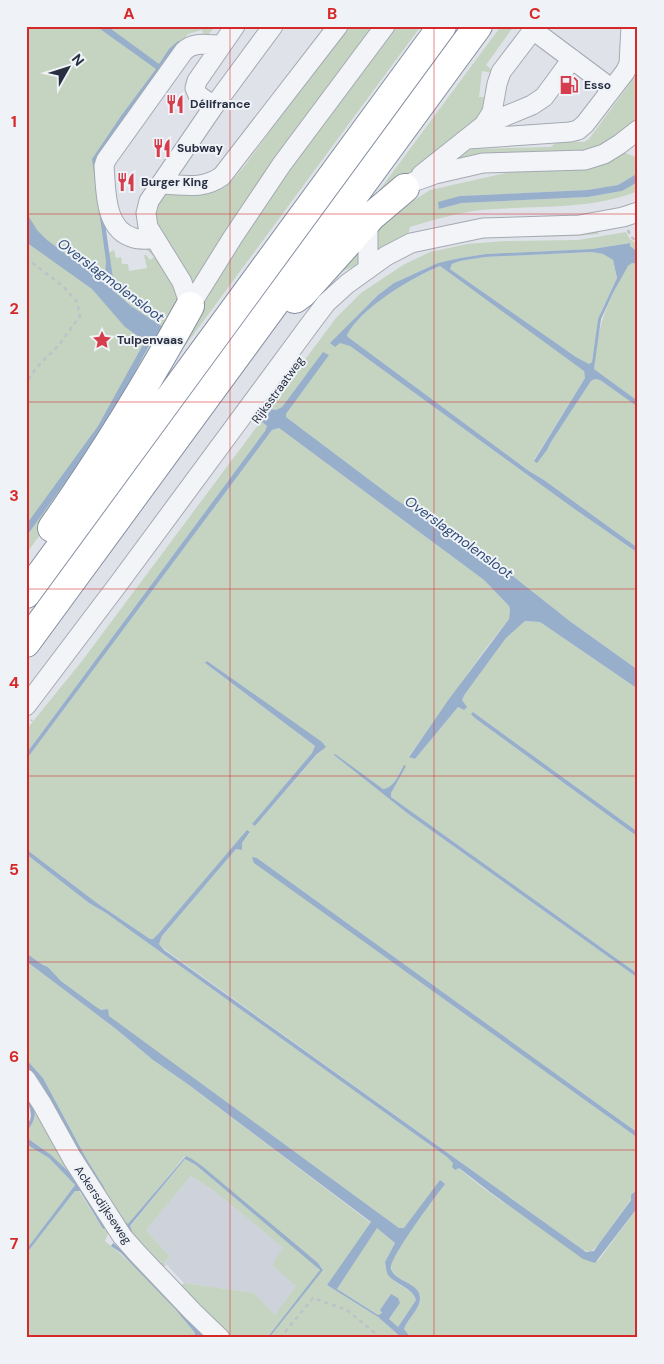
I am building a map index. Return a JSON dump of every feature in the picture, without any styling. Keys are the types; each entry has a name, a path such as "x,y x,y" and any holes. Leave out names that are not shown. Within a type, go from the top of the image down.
{"highway":[{"path":"26,594 442,26"},
{"path":"26,643 478,26"},
{"path":"260,323 303,293 368,221 409,185"},
{"path":"26,564 84,481 171,341 190,306"}],"street":[{"path":"214,106 198,95 195,88 197,81 220,45 235,26"},
{"path":"190,306 182,282 148,227 146,213 149,202 214,106 273,26"},
{"path":"161,184 204,185 222,176 338,26"},
{"path":"190,306 282,164 385,26"},
{"path":"468,139 578,130 585,124 612,89 628,64 631,26"},
{"path":"484,126 492,112 497,84 502,72 532,28 612,89"},
{"path":"154,239 140,239 128,235 122,231 112,218 107,197 104,166 106,160 184,51 196,44 220,45"},
{"path":"409,185 484,126 532,105 544,97 572,59"},
{"path":"409,185 435,174 483,163 584,160 604,154 638,130"},
{"path":"620,144 638,152"},
{"name":"Rijksstraatweg","path":"32,710 119,583 321,309 347,284 386,256 411,243 446,234 498,227 579,225 623,217 638,212"},
{"path":"368,221 368,268"},
{"name":"Ackersdijkseweg","path":"26,1079 72,1158 122,1236 198,1318 220,1338"}],"path":[{"path":"622,231 628,230"},
{"path":"26,258 63,286 77,302 80,316 59,345 37,367 26,382"},
{"path":"26,727 32,710"},
{"path":"280,1338 313,1298 347,1310 381,1338"}],"shaded area":[{"path":"191,1176 214,1191 285,1248 276,1258 296,1286 275,1316 254,1293 184,1283 164,1262 170,1257 146,1230"}],"green space":[{"path":"26,26 215,26 205,39 202,30 188,34 94,160 110,280 108,298 149,335 102,425 26,531"},
{"path":"346,26 380,26 195,293 157,224 156,213 162,196 176,192 214,191 221,189 235,178"},
{"path":"389,26 421,26 185,346 183,346 204,291"},
{"path":"501,26 514,26 486,65 493,71 492,73 482,71 479,97 490,97 487,110 347,234"},
{"path":"638,50 638,124 604,149 449,163 457,155 472,149 551,147 557,141 584,142 589,139 628,86 636,69"},
{"path":"621,151 638,158 638,173 618,185 587,190 460,196 439,209 462,203 588,197 622,191 638,182 638,191 600,202 481,210 427,222 410,227 406,241 323,281 391,215 430,190 514,171"},
{"path":"597,231 599,234 467,240 484,234"},
{"path":"626,232 630,239 638,245 638,252 629,243 592,249 486,254 438,263 394,283 378,295 331,343 345,343 350,346 638,553 638,670 571,622 481,551 395,499 286,417 286,414 328,355 305,376 282,407 276,410 270,409 336,318 361,293 403,265 430,252 467,244 505,241 578,240"},
{"path":"142,245 149,245 179,295 171,333 131,306 115,292 108,253 114,250 116,258 121,257 122,264 128,264 129,271 147,268 144,255 150,260 154,257"},
{"path":"592,252 603,254 613,260 617,278 598,319 592,362 589,364 576,357 450,269 452,264 460,261 485,257"},
{"path":"632,263 638,264 638,401 594,369 604,314 624,271"},
{"path":"440,266 584,370 585,378 534,460 546,450 591,381 595,379 600,380 638,407 638,548 529,471 348,337 347,335 364,314 388,294"},
{"path":"157,336 64,502 26,554 26,537 85,455 120,400 152,340"},
{"path":"261,421 267,426 265,431 26,754 26,730 82,661"},
{"path":"279,428 484,580 509,606 509,619 409,756 415,759 458,707 464,710 466,707 462,700 465,694 506,638 525,621 540,622 638,689 638,832 473,712 476,719 638,837 638,974 391,797 391,793 404,765 393,783 383,789 334,755 407,813 638,978 638,1133 257,858 253,857 255,863 638,1138 638,1189 591,1252 583,1250 159,944 162,936 236,849 241,850 242,843 250,833 248,830 153,939 150,939 97,903 26,849 26,760 272,430","holes":["207,661 314,738 322,749 255,826 253,824 312,753 315,746 206,664"]},
{"path":"26,854 89,903 106,913 447,1157 463,1172 500,1200 598,1261 638,1207 638,1338 410,1337 404,1329 416,1311 420,1296 415,1288 394,1273 391,1265 393,1258 406,1237 444,1184 404,1228 399,1228 108,1016 108,1009 101,1010 61,981 48,967 26,953"},
{"path":"26,961 116,1029 153,1060 189,1085 371,1223 327,1285 378,1317 402,1338 269,1338 323,1269 318,1263 185,1156 128,1225 117,1210 130,1235 158,1266 162,1263 129,1228 185,1159 196,1165 320,1271 267,1338 234,1338 227,1334 225,1335 229,1338 225,1338 176,1289 184,1283 254,1293 275,1315 296,1286 273,1266 276,1258 284,1248 214,1191 191,1176 146,1230 170,1257 164,1262 166,1265 161,1269 138,1250 26,1074 26,1065 39,1080 81,1156 104,1187 86,1158 43,1078 26,1059"},
{"path":"26,1084 112,1225 105,1241 141,1273 163,1296 195,1333 194,1338 26,1338 26,1254 75,1191 79,1191 103,1229 106,1227 72,1177 51,1156 26,1137 26,1132 34,1119 34,1113"},
{"path":"26,1144 49,1158 75,1185 26,1250"},
{"path":"377,1227 395,1243 385,1262 389,1275 395,1282 411,1292 416,1300 398,1327 389,1319 400,1303 378,1315 337,1289"}],"water":[{"name":"Overslagmolensloot","path":"96,26 107,26 159,64 169,49 178,41 181,42 96,161 115,292 131,306 169,331 183,346 180,351 157,336 152,340 120,400 85,455 26,537 26,525 98,426 145,341 125,327 92,289 26,242 26,212 37,230 47,240 105,283 106,261 92,159 156,69"},
{"path":"638,173 638,182 622,191 588,197 462,203 439,209 438,202 460,196 587,190 618,185"},
{"path":"630,243 630,246 638,252 638,264 632,263 628,266 601,319 594,369 638,401 638,407 600,380 595,379 591,381 537,463 534,461 585,378 584,371 440,266 388,294 354,324 347,335 529,471 638,548 638,553 350,346 340,343 335,347 330,343 378,295 394,283 438,263 486,254 592,249","holes":["592,252 603,254 613,260 617,278 598,319 592,362 589,364 576,357 450,269 452,264 460,261 485,257"]},
{"path":"323,352 329,355 286,414 286,417 395,499 481,551 571,622 638,670 638,689 540,622 525,621 506,638 465,694 462,700 467,707 464,710 458,707 415,759 409,757 449,699 509,619 509,606 484,580 279,428 272,430 26,760 26,754 265,431 267,426 261,421 270,409 276,410 282,407"},
{"path":"207,661 322,742 326,747 317,754 255,826 252,824 312,753 315,746 205,663"},
{"path":"473,712 638,832 638,837 476,719 471,714"},
{"path":"335,754 383,789 393,783 404,765 406,766 391,793 391,797 638,974 638,978 407,813"},
{"path":"247,830 250,832 242,843 242,849 236,849 162,936 159,944 164,950 586,1252 594,1251 631,1200 631,1195 638,1189 638,1207 595,1263 583,1259 459,1168 455,1170 452,1167 453,1163 447,1157 106,913 89,903 26,854 26,849 97,903 150,939 153,939"},
{"path":"253,857 257,858 638,1133 638,1138 254,863"},
{"path":"26,953 48,967 61,981 95,1006 101,1010 108,1009 109,1016 399,1228 404,1228 440,1180 445,1184 414,1227 392,1263 391,1269 393,1273 412,1285 420,1296 416,1311 404,1329 411,1338 402,1338 378,1317 327,1285 371,1222 153,1060 116,1029 26,961","holes":["377,1228 395,1243 385,1262 387,1273 411,1292 416,1300 398,1327 389,1319 400,1303 398,1298 391,1294 380,1310 382,1313 378,1315 337,1289"]},
{"path":"26,1059 43,1078 105,1190 103,1191 81,1156 39,1080 26,1065"},
{"path":"26,1092 35,1112 33,1122 26,1132 26,1126 31,1118 31,1114"},
{"path":"26,1137 51,1155 71,1174 107,1227 103,1229 80,1191 75,1191 26,1254 26,1250 75,1185 49,1158 26,1144"},
{"path":"186,1156 202,1166 318,1263 323,1270 269,1338 267,1338 320,1270 196,1165 185,1159 130,1226 133,1234 162,1264 158,1266 140,1248 115,1210 117,1209 128,1224"},
{"path":"113,1243 209,1338 194,1338 195,1333 175,1309 121,1253 111,1246"}],"place":[{"name":"Esso","path":"569,85"},
{"name":"Délifrance","path":"175,104"},
{"name":"Subway","path":"162,148"},
{"name":"Burger King","path":"126,182"},
{"name":"Tulpenvaas","path":"102,340"}]}
